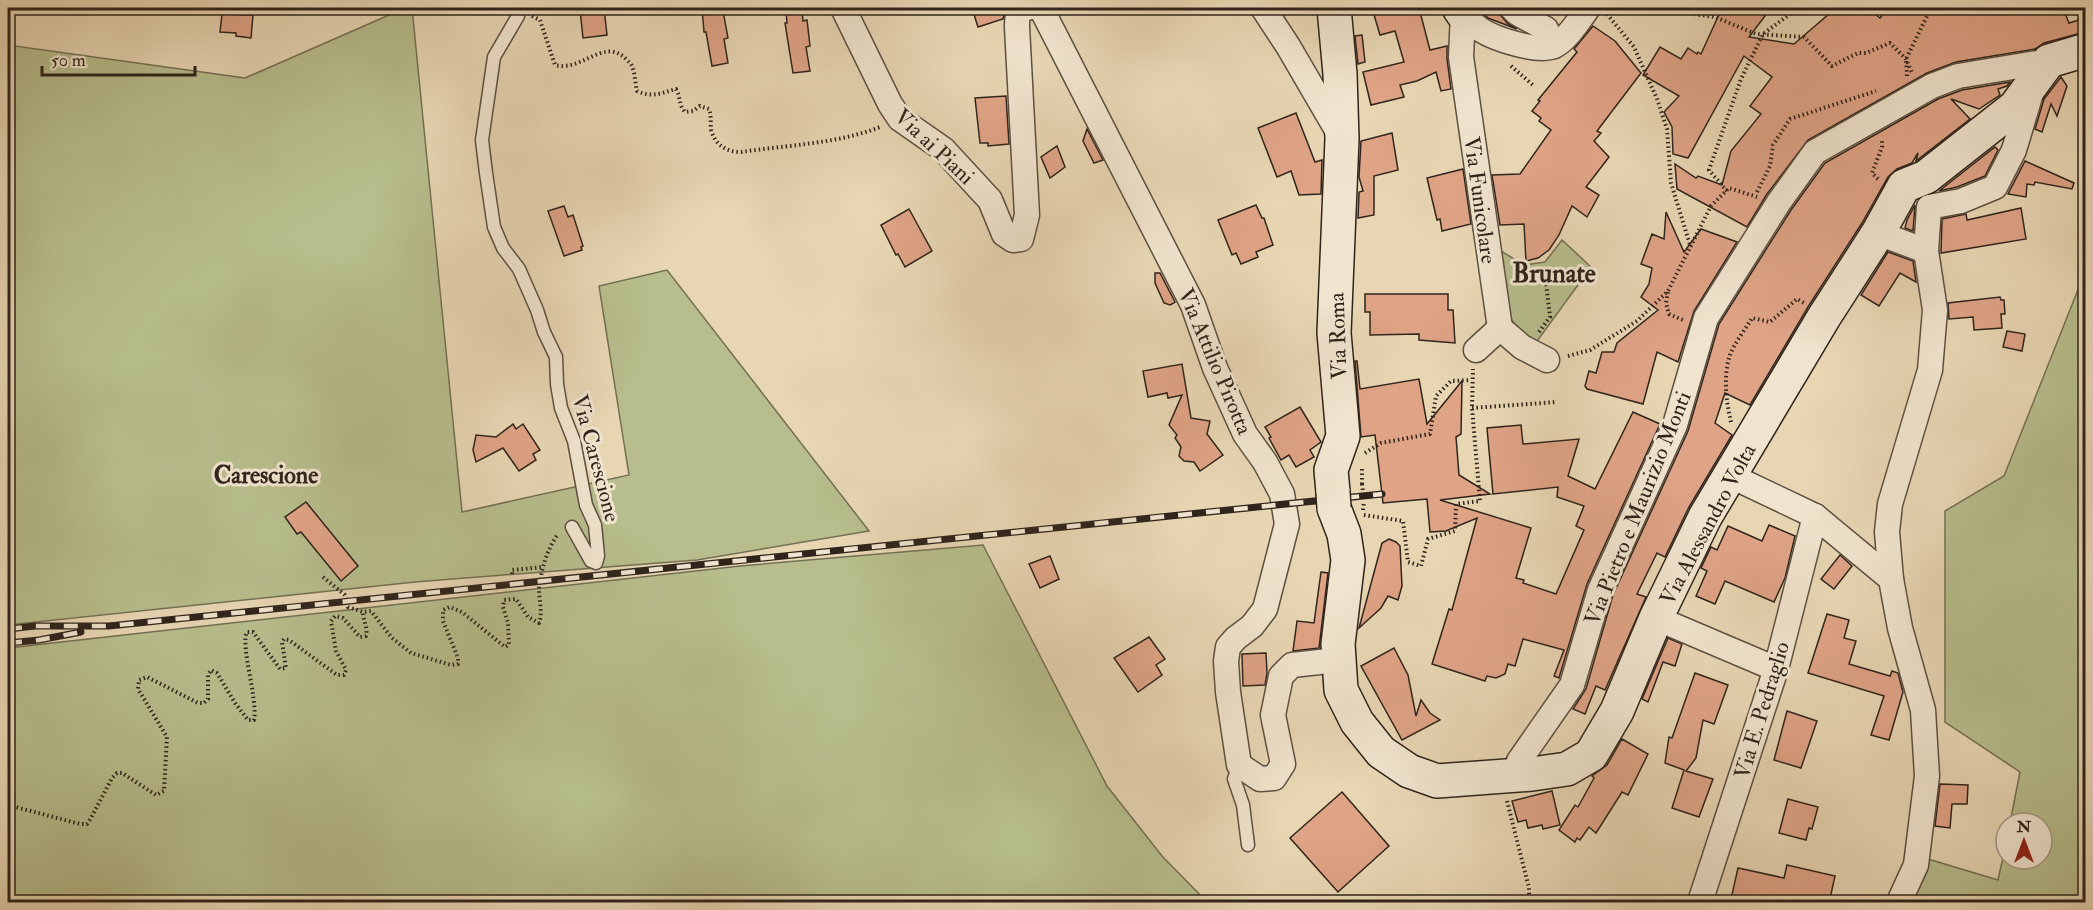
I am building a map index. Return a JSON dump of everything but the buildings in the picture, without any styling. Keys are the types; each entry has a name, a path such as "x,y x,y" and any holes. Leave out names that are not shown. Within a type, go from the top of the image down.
{"street":[{"name":"Via ai Piani","path":"843,8 900,119 943,149 990,200 1004,234 1013,240 1021,239 1027,215 1017,27 1017,16 1027,8"},
{"name":"Via Attilio Pirotta","path":"1038,8 1043,12 1074,70 1193,305 1215,368 1245,434 1265,462 1282,494 1287,524 1265,609 1252,626 1228,647 1226,661 1228,692 1239,765"},
{"path":"1263,8 1342,139"},
{"name":"Via Roma","path":"1334,8 1340,75 1342,139 1334,333 1343,436 1331,470 1348,498 1344,534 1348,560 1338,660"},
{"path":"1512,8 1546,29 1554,46"},
{"path":"1461,11 1482,31 1521,45 1542,48 1554,46 1574,28 1588,8"},
{"name":"Via Funicolare","path":"1461,11 1461,57 1500,328"},
{"path":"1899,903 1916,865 1927,776 1923,710 1900,628 1890,579 1887,532 1890,504 1930,370 1935,310 1926,251 1929,207 1961,201 1995,187 2014,150 2041,71 2085,50"},
{"name":"Via Pietro e Maurizio Monti","path":"1508,776 1572,685 1600,590 1675,425 1706,318 1779,202 1815,152 1878,115 1912,75 1958,76 2041,71"},
{"name":"Via Alessandro Volta","path":"1338,660 1341,690 1357,722 1381,752 1409,771 1437,782 1567,769 1591,755 1617,711 1656,618 1705,517 1824,317 1878,233 1904,186 1926,177 2015,107 2041,71"},
{"path":"1878,233 1926,251"},
{"path":"1476,350 1500,328 1522,347 1547,360"},
{"path":"1731,476 1815,516 1890,579"},
{"name":"Via E. Pedraglio","path":"1700,903 1776,669 1815,516"},
{"path":"1656,618 1776,669"},
{"path":"1239,765 1260,779 1274,778 1283,764 1273,715 1281,676 1292,665 1338,660"}],"lane":[{"name":"Via Carescione","path":"518,12 494,57 482,140 494,227 503,248 519,269 556,357 561,408 574,441 586,505 595,525 598,556 596,563 591,561 572,526"},
{"path":"1239,765 1234,779 1243,805 1248,845"}],"path":[{"path":"1602,8 1672,11 1715,18 1756,34 1804,37 1832,66 1858,53 1866,53 1890,43 1912,75"},
{"path":"1602,8 1634,47 1657,99 1667,129 1671,183 1690,246"},
{"path":"1727,190 1709,170 1741,79 1763,34 1798,8"},
{"path":"1912,75 1931,8"},
{"path":"518,12 534,15 540,20 555,65 574,66 606,50 618,52 631,63 637,91 655,96 676,89 679,93 679,106 685,112 693,111 700,106 709,110 712,117 711,129 719,144 729,152 843,138 865,133 900,119"},
{"path":"1755,196 1770,166 1773,145 1790,119 1882,89"},
{"path":"1878,115 1882,147 1872,173 1897,199"},
{"path":"1702,328 1669,314 1666,303 1668,291 1711,206 1729,188 1779,202"},
{"path":"1532,327 1538,334 1550,317 1546,283"},
{"path":"1547,360 1590,350 1637,321 1668,291"},
{"path":"1733,430 1728,409 1726,373 1730,354 1752,318 1770,322 1797,299 1824,317"},
{"path":"1348,498 1403,521 1408,562 1421,566 1428,539 1455,531 1455,504 1480,501 1471,380 1476,350"},
{"path":"1348,498 1364,453 1381,443 1430,434 1436,396 1451,381 1471,380"},
{"path":"1472,408 1557,402"},
{"path":"1348,498 1355,469 1362,459"},
{"name":"Via Carescione","path":"363,612 370,611 392,638 411,653 451,665 458,664 458,658 443,621 443,610 450,607 462,612 505,647 509,645 504,600 516,598 528,617 538,623 541,614 539,590 543,567 557,534 572,526"},
{"path":"512,574 512,570 543,567"},
{"path":"8,805 87,824 117,773 122,773 156,795 164,791 167,737 138,689 139,680 147,677 198,703 204,703 208,699 208,675 211,670 217,673 248,720 254,720 252,682 245,637 247,632 253,632 280,669 286,668 282,642 284,639 289,640 337,675 344,675 346,670 336,651 331,621 335,616 343,618 360,637 366,636 368,630 363,612 348,607 345,595 323,577"},
{"path":"1508,776 1529,888 1529,903"}],"green space":[{"path":"405,8 412,8 462,512 629,475 599,286 667,270 869,531 697,560 415,582 8,625 8,45 245,78"},
{"path":"1562,240 1591,267 1535,344 1521,334 1503,311 1491,245 1524,265 1545,262"},
{"path":"2085,272 2085,902 1911,902 1918,856 1998,880 2000,871 2054,871 2054,811 2012,811 2020,772 1945,722 1945,511 2004,476"},
{"path":"983,545 1107,786 1162,856 1207,902 8,902 8,648 740,566"}],"railway":[{"path":"8,629 35,626 109,626 1382,494"},
{"path":"8,643 81,632"}],"district":[{"name":"Brunate","path":"1554,273"},
{"name":"Carescione","path":"266,475"}]}
